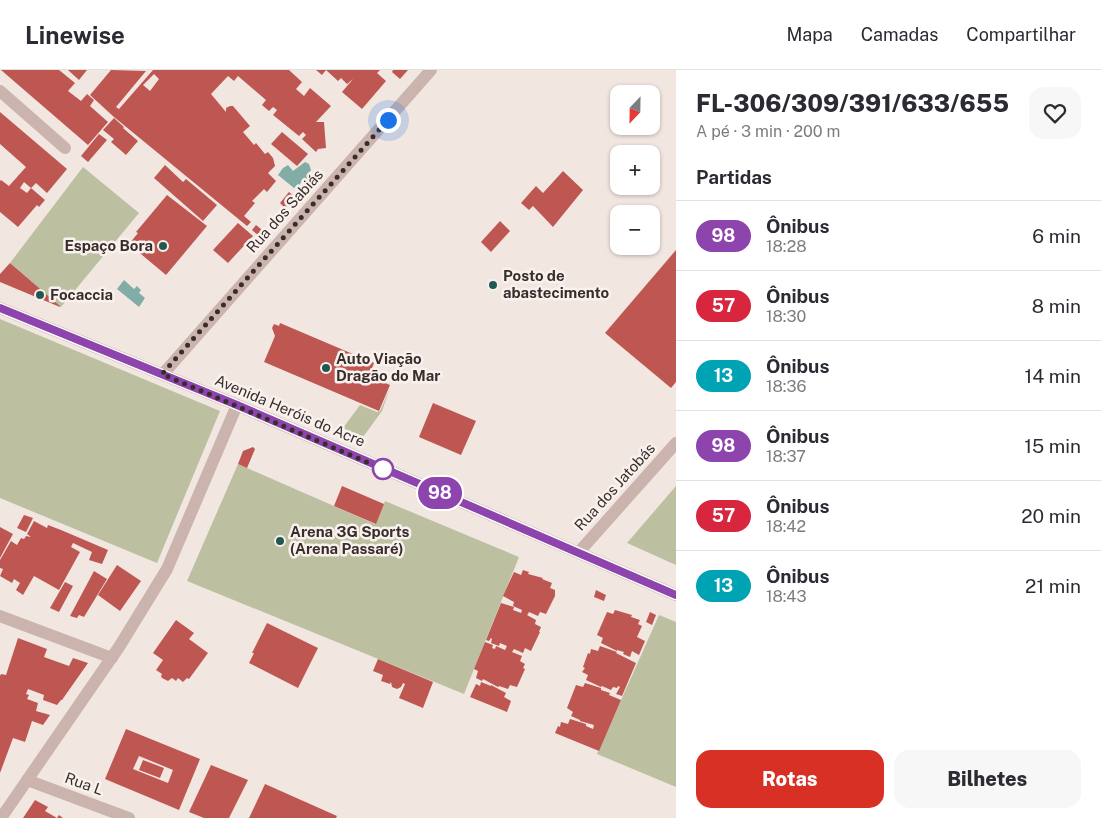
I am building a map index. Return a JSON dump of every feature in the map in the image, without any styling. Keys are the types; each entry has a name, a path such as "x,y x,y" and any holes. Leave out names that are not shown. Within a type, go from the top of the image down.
{"street":[{"name":"Rua dos Sabiás","path":"162,374 431,70"},
{"path":"0,91 65,148"},
{"name":"Avenida Heróis do Acre","path":"0,308 237,405 676,595"},
{"path":"1,818 112,658 167,569 237,405"},
{"name":"Rua dos Jatobás","path":"579,552 676,443"},
{"path":"1,618 112,658"},
{"name":"Rua L","path":"27,780 129,818"}],"green space":[{"path":"83,167 139,213 61,307 10,263"},
{"path":"0,319 220,411 157,563 0,498"},
{"path":"390,388 382,411 363,437 343,428 360,405 377,412 380,411"},
{"path":"238,464 375,524 385,501 519,557 464,694 187,581"},
{"path":"676,486 676,565 627,543"},
{"path":"659,615 676,622 676,787 597,754"}],"water":[{"path":"305,162 309,164 311,170 307,176 308,178 294,188 278,175 288,165 293,171"},
{"path":"124,280 134,289 137,286 141,290 139,293 145,298 139,307 117,289"}],"building":[{"path":"1,70 59,70 75,83 68,91 81,101 87,94 94,100 90,106 108,122 88,145"},
{"path":"68,70 87,70 79,80"},
{"path":"111,70 146,71 116,107 119,109 153,70 289,70 302,82 296,89 304,96 310,88 331,106 316,122 324,122 326,148 318,149 316,152 302,139 306,135 303,132 299,136 273,115 277,110 273,107 269,111 262,105 266,100 238,76 234,81 228,76 211,94 226,112 226,108 233,106 250,126 243,132 265,154 268,152 273,158 275,166 268,173 276,181 267,192 264,189 252,201 255,203 244,216 251,222 247,226 114,117 90,95","holes":["154,74 159,79 150,91 143,85"]},
{"path":"316,70 326,70 322,75"},
{"path":"326,70 380,70 377,73 386,81 362,109 342,92 353,79 347,84 341,78 338,81"},
{"path":"393,70 408,70 400,79 392,72"},
{"path":"0,112 67,169 47,193 36,183 31,188 45,200 39,207 37,205 18,227 0,212 0,181 9,186 26,167 0,144","holes":["24,182 31,188 27,193 20,188"]},
{"path":"114,118 138,141 126,155 111,142 114,139 103,130"},
{"path":"282,132 308,154 297,166 271,144"},
{"path":"99,134 107,140 88,162 81,156"},
{"path":"165,165 183,182 186,179 217,205 203,221 154,178"},
{"path":"563,171 583,190 553,227 533,206 529,210 521,203 536,186 543,193"},
{"path":"289,192 295,197 285,208 280,203"},
{"path":"167,195 207,226 166,275 129,244 138,233 136,232"},
{"path":"500,221 510,231 491,252 481,242"},
{"path":"238,223 253,236 228,263 213,250"},
{"path":"256,225 267,234 262,239 252,230"},
{"path":"676,250 676,382 671,388 605,333"},
{"name":"Focaccia","path":"10,263 60,307 0,282 0,274"},
{"path":"280,323 374,363 369,376 390,385 379,411 264,362 275,336 272,328 274,324 279,326"},
{"path":"433,403 476,421 461,455 419,437"},
{"path":"253,447 255,449 247,468 238,464 243,451"},
{"path":"342,486 384,504 376,524 334,506"},
{"path":"24,515 33,518 26,532 17,528"},
{"path":"34,521 47,528 48,525 108,550 102,564 89,560 92,552 73,543 71,547 80,552 59,590 34,576 23,595 16,590 20,583 14,579 12,583 0,576 3,569 0,568 0,560 11,541 17,545 21,538 31,537 27,534"},
{"path":"0,527 13,534 0,558"},
{"path":"117,565 141,581 120,611 98,595"},
{"path":"523,570 529,572 528,574 543,578 552,583 550,588 555,590 555,596 546,614 540,612 538,616 529,612 527,615 536,620 535,624 541,627 540,632 531,651 525,648 523,653 514,649 512,652 522,656 520,661 525,664 523,668 525,669 517,687 510,685 508,689 476,678 478,671 474,669 485,642 493,645 492,648 495,649 496,646 505,650 507,646 500,643 499,646 491,643 491,638 489,641 486,640 501,603 514,607 513,610 521,613 522,610 513,606 514,602 503,596 514,572 521,575"},
{"path":"94,571 107,579 84,617 79,615 77,618 70,616"},
{"path":"65,582 73,586 59,612 50,608"},
{"path":"596,590 606,595 604,601 594,597"},
{"path":"615,610 632,615 631,617 640,620 638,624 642,626 637,637 645,641 639,655 632,651 630,657 623,654 624,652 617,651 601,643 603,638 597,635 607,612 613,614"},
{"path":"650,612 656,615 652,625 646,622"},
{"path":"176,620 194,633 189,639 208,653 189,679 187,678 183,682 178,678 176,681 172,678 168,681 162,678 162,674 156,670 163,660 153,653"},
{"path":"267,623 318,648 298,688 249,663"},
{"path":"18,638 47,649 44,657 69,666 73,658 88,663 57,705 43,700 44,695 28,689 26,694 29,695 27,699 38,703 36,711 50,715 43,725 32,721 25,742 13,738 0,773 0,676 1,674 6,675"},
{"path":"600,646 617,652 636,663 622,696 616,694 620,687 613,687 611,690 601,687 586,680 588,675 582,672 585,668 583,667 588,653 590,654 591,649 598,651"},
{"path":"378,659 433,682 423,708 399,698 405,684 403,683 397,689 392,687 391,682 390,684 381,681 383,675 373,671"},
{"path":"481,682 506,693 504,697 511,701 507,712 470,697 476,684 480,686"},
{"path":"585,683 601,688 601,690 610,693 609,695 621,700 599,751 555,733 558,726 560,727 561,722 568,724 570,719 586,724 586,726 593,729 594,725 571,716 573,712 567,708 576,685 583,687"},
{"path":"126,729 200,759 179,810 105,779","holes":["139,756 173,770 168,783 133,769"]},
{"path":"143,760 164,768 160,778 139,770"},
{"path":"211,765 248,780 229,818 204,818 189,812"},
{"path":"265,784 337,816 336,818 249,818"},
{"path":"35,800 48,807 45,811 57,818 23,818"}],"bus line":[{"name":"98","path":"0,308 237,405 676,595"}],"place":[{"name":"Espaço Bora","path":"163,246"},
{"name":"Posto de abastecimento","path":"493,285"},
{"name":"Focaccia","path":"40,295"},
{"name":"Auto Viação Dragão do Mar","path":"326,368"},
{"name":"Arena 3G Sports (Arena Passaré)","path":"280,541"}],"route":[{"path":"383,469 162,374 388,120"}]}
